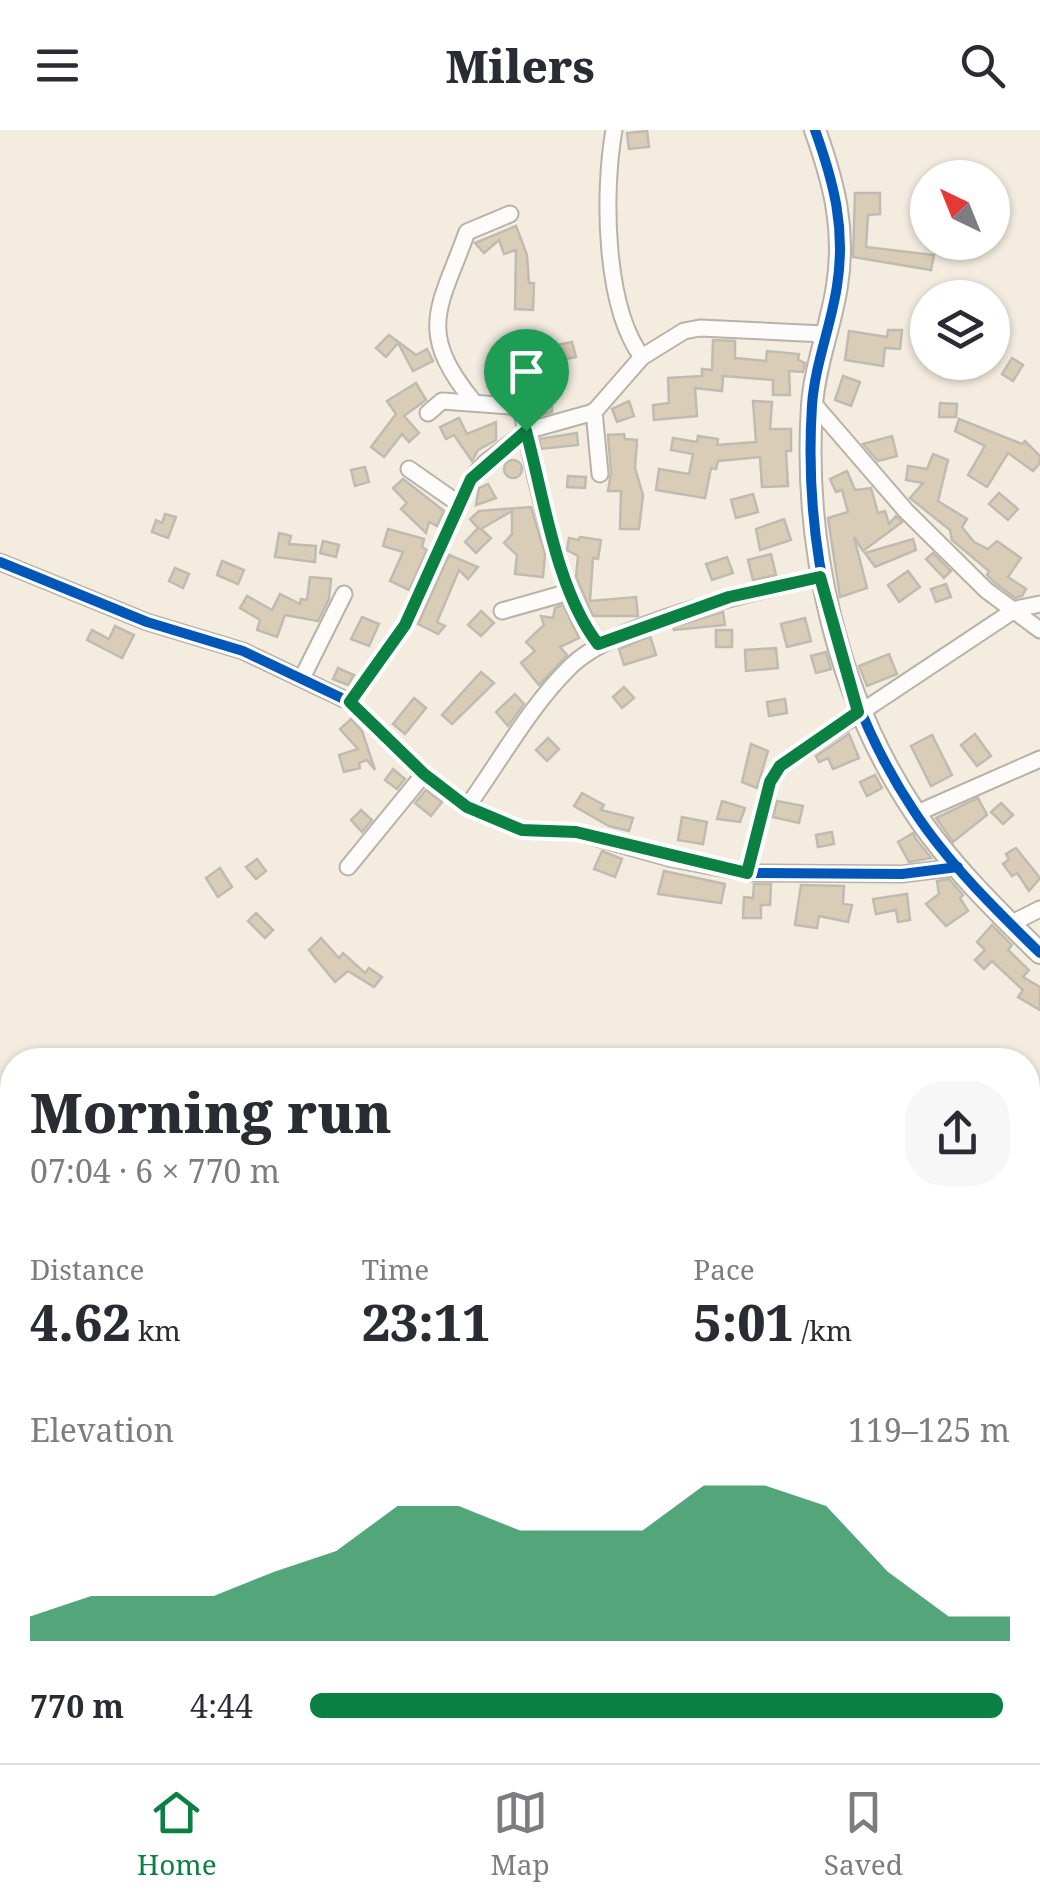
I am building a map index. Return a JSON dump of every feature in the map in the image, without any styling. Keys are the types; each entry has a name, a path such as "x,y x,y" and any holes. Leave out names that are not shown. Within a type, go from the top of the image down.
{"street":[{"path":"614,130 609,158 614,286 628,338 642,357"},
{"path":"815,130 833,181 841,240 837,288 812,402 820,577 858,712 915,814 958,867 1040,953"},
{"path":"472,401 452,376 436,340 439,299 467,232 510,214"},
{"path":"350,702 405,625 471,479 526,431 594,411 642,357 684,331 700,328 824,334"},
{"path":"428,412 442,401 512,406 522,412 569,592 582,624 598,644"},
{"path":"812,402 906,510 986,590 1040,630"},
{"path":"594,411 600,474"},
{"path":"408,469 459,504"},
{"path":"0,562 147,622 244,651 350,702 424,774 467,807 522,830 576,832 747,873 902,874 958,867"},
{"path":"467,807 550,690 598,644 729,597 820,577"},
{"path":"502,611 569,592"},
{"path":"302,678 344,594"},
{"path":"747,873 770,782 780,766 1016,609 1040,604"},
{"path":"915,814 1040,759"},
{"path":"348,867 424,774"},
{"path":"1010,924 1040,909"}],"building":[{"path":"647,131 649,147 629,149 627,133"},
{"path":"855,193 880,193 880,214 868,215 866,247 910,252 910,260 933,260 931,270 853,257"},
{"path":"516,226 527,255 529,283 534,283 533,310 515,309 516,250 504,254 499,240 484,253 475,243"},
{"path":"888,330 902,330 900,349 885,348 883,366 845,360 849,331 887,337"},
{"path":"389,335 416,355 427,349 433,361 413,371 398,343 386,357 376,348"},
{"path":"551,340 551,357 535,358 534,341"},
{"path":"713,340 735,341 735,358 766,361 767,351 799,354 798,360 805,363 803,372 789,371 790,395 773,395 773,380 723,376 722,391 695,388 697,416 654,420 653,405 669,403 668,378 702,376 702,369 712,370"},
{"path":"572,342 576,357 561,360 557,345"},
{"path":"1012,358 1023,365 1013,381 1010,379"},
{"path":"516,373 537,375 536,389 515,388"},
{"path":"843,376 860,382 851,406 835,400"},
{"path":"416,383 426,400 404,416 419,433 409,442 402,434 384,457 371,447 396,414 387,401"},
{"path":"552,394 552,412 534,417 528,395"},
{"path":"629,401 634,416 617,422 612,409"},
{"path":"753,401 772,402 770,429 791,429 791,451 786,451 788,486 762,487 760,457 718,461 716,469 711,468 705,498 656,490 659,469 689,474 693,454 671,450 673,438 697,442 698,436 718,439 717,445 756,442"},
{"path":"940,403 957,404 956,417 939,417"},
{"path":"459,418 467,434 496,422 496,440 478,450 472,461 454,435 446,439 440,427"},
{"path":"959,419 1022,444 1025,441 1040,456 1040,463 1033,471 1008,453 987,487 968,475 985,446 955,431"},
{"path":"577,433 578,445 541,449 539,439"},
{"path":"624,434 625,439 637,440 635,468 643,495 639,529 620,529 621,491 608,491 608,435"},
{"path":"892,436 897,456 878,461 863,444"},
{"path":"933,454 948,460 938,501 967,519 962,527 974,542 988,549 997,541 1021,558 1008,577 1026,589 1022,596 1015,598 993,581 987,575 989,571 952,540 950,530 910,498 923,483 906,480 908,466 927,469"},
{"path":"513,460 522,469 513,478 504,469"},
{"path":"365,467 369,482 355,486 351,470"},
{"path":"847,471 855,490 871,488 878,513 885,511 889,524 896,516 902,522 863,551 854,537 867,588 840,597 828,518 848,512 842,490 836,492 830,479"},
{"path":"568,476 586,477 585,488 567,487"},
{"path":"403,479 444,511 437,526 429,522 426,533 401,509 407,503 393,488"},
{"path":"488,484 496,498 476,505 479,488"},
{"path":"999,493 1018,509 1008,520 989,504"},
{"path":"753,494 758,512 736,518 731,500"},
{"path":"531,507 545,554 543,577 515,574 517,555 504,543 512,534 512,511 481,529 491,538 476,553 465,542 478,528 470,519 479,511"},
{"path":"165,514 176,517 168,538 152,532 156,520 162,523"},
{"path":"784,519 791,540 760,550 756,529"},
{"path":"388,529 424,539 422,547 427,550 409,590 390,581 403,552 383,546"},
{"path":"279,533 291,536 289,544 316,546 315,562 275,557"},
{"path":"569,538 601,540 598,559 593,558 590,601 636,597 638,616 593,616 576,577 578,556 567,550"},
{"path":"913,539 916,550 875,567 865,553"},
{"path":"323,541 339,545 336,557 320,553"},
{"path":"933,553 951,571 944,578 926,559"},
{"path":"771,554 776,575 753,580 748,560"},
{"path":"449,555 478,567 468,579 459,570 437,622 445,626 438,634 418,624"},
{"path":"727,557 733,573 712,580 706,564"},
{"path":"222,561 244,570 238,584 217,575"},
{"path":"175,568 189,574 183,588 169,581"},
{"path":"908,571 920,587 899,602 888,585"},
{"path":"310,577 331,579 329,599 318,621 285,615 277,637 257,630 260,620 240,608 247,596 272,610 280,594 300,604 301,599 307,600"},
{"path":"946,584 951,597 936,602 931,589"},
{"path":"563,605 579,638 560,647 567,655 539,685 521,663 535,651 526,642 544,625 541,616 553,618 555,608"},
{"path":"481,611 494,623 481,636 468,625"},
{"path":"723,612 725,625 674,630 673,627"},
{"path":"362,617 379,624 369,646 351,639"},
{"path":"805,618 811,641 787,647 781,624"},
{"path":"115,626 134,635 122,658 87,640 92,630 109,639"},
{"path":"716,630 732,630 732,647 716,647"},
{"path":"650,636 656,655 624,665 619,649"},
{"path":"776,648 778,668 746,671 745,650"},
{"path":"826,652 831,669 816,673 811,656"},
{"path":"889,654 897,674 867,686 859,666"},
{"path":"338,668 354,675 348,685 333,679"},
{"path":"481,672 494,683 452,724 442,715"},
{"path":"624,687 634,698 622,708 613,697"},
{"path":"515,694 524,704 508,726 496,712"},
{"path":"414,698 426,708 405,734 393,724"},
{"path":"785,699 787,713 769,716 767,702"},
{"path":"351,719 362,731 375,770 367,760 359,763 360,768 344,772 339,755 358,749 340,729"},
{"path":"849,734 859,758 833,769 828,758 819,762 816,756"},
{"path":"975,734 991,756 977,766 961,745"},
{"path":"932,735 952,775 931,786 911,746"},
{"path":"548,738 559,749 547,761 536,750"},
{"path":"751,744 768,751 757,788 742,782"},
{"path":"393,769 405,779 397,789 385,780"},
{"path":"875,775 882,788 867,796 860,782"},
{"path":"426,790 442,802 431,816 415,803"},
{"path":"582,793 604,805 601,810 633,818 629,831 609,826 574,806"},
{"path":"978,798 987,815 953,842 936,818"},
{"path":"722,801 745,808 740,822 717,819"},
{"path":"777,801 803,806 799,823 773,817"},
{"path":"1001,803 1013,815 1003,824 991,812"},
{"path":"361,810 372,820 362,832 351,820"},
{"path":"682,817 707,822 703,844 678,840"},
{"path":"832,832 834,844 818,847 816,835"},
{"path":"913,833 931,858 909,862 898,842"},
{"path":"1016,848 1040,878 1029,891 1017,873 1012,876 1003,864 1009,859 1006,854"},
{"path":"602,851 622,859 615,877 594,869"},
{"path":"257,859 266,871 256,879 246,867"},
{"path":"220,868 232,887 218,897 206,878"},
{"path":"664,871 725,884 721,903 658,894"},
{"path":"949,879 963,895 960,898 968,911 946,926 926,904 939,894 937,881"},
{"path":"754,884 771,884 770,905 761,905 761,918 743,918 744,897 753,898"},
{"path":"801,885 844,886 843,904 852,905 848,922 819,916 817,928 795,925"},
{"path":"907,894 910,920 898,922 896,910 876,914 873,899"},
{"path":"256,913 273,930 265,938 248,921"},
{"path":"992,925 1012,945 1008,950 1029,970 1023,977 1040,987 1040,1010 1018,997 1023,990 992,961 984,969 975,960 985,950 977,942"},
{"path":"321,938 339,958 343,953 365,973 369,968 382,977 374,987 348,971 335,982 309,950"}],"cycle path":[{"path":"815,130 833,188 840,245 834,301 812,405 813,511 830,617 864,718 914,811 957,867 1040,953"},
{"path":"0,562 147,622 243,651 350,702 424,774 467,807 522,830 576,832 673,859 747,873 902,874 958,867"}],"route":[{"path":"526,431 569,592 582,624 598,644 729,597 820,577 858,712 780,766 770,782 747,873 674,859 576,832 522,830 467,807 424,774 350,702 405,625 471,479 526,431"}]}
